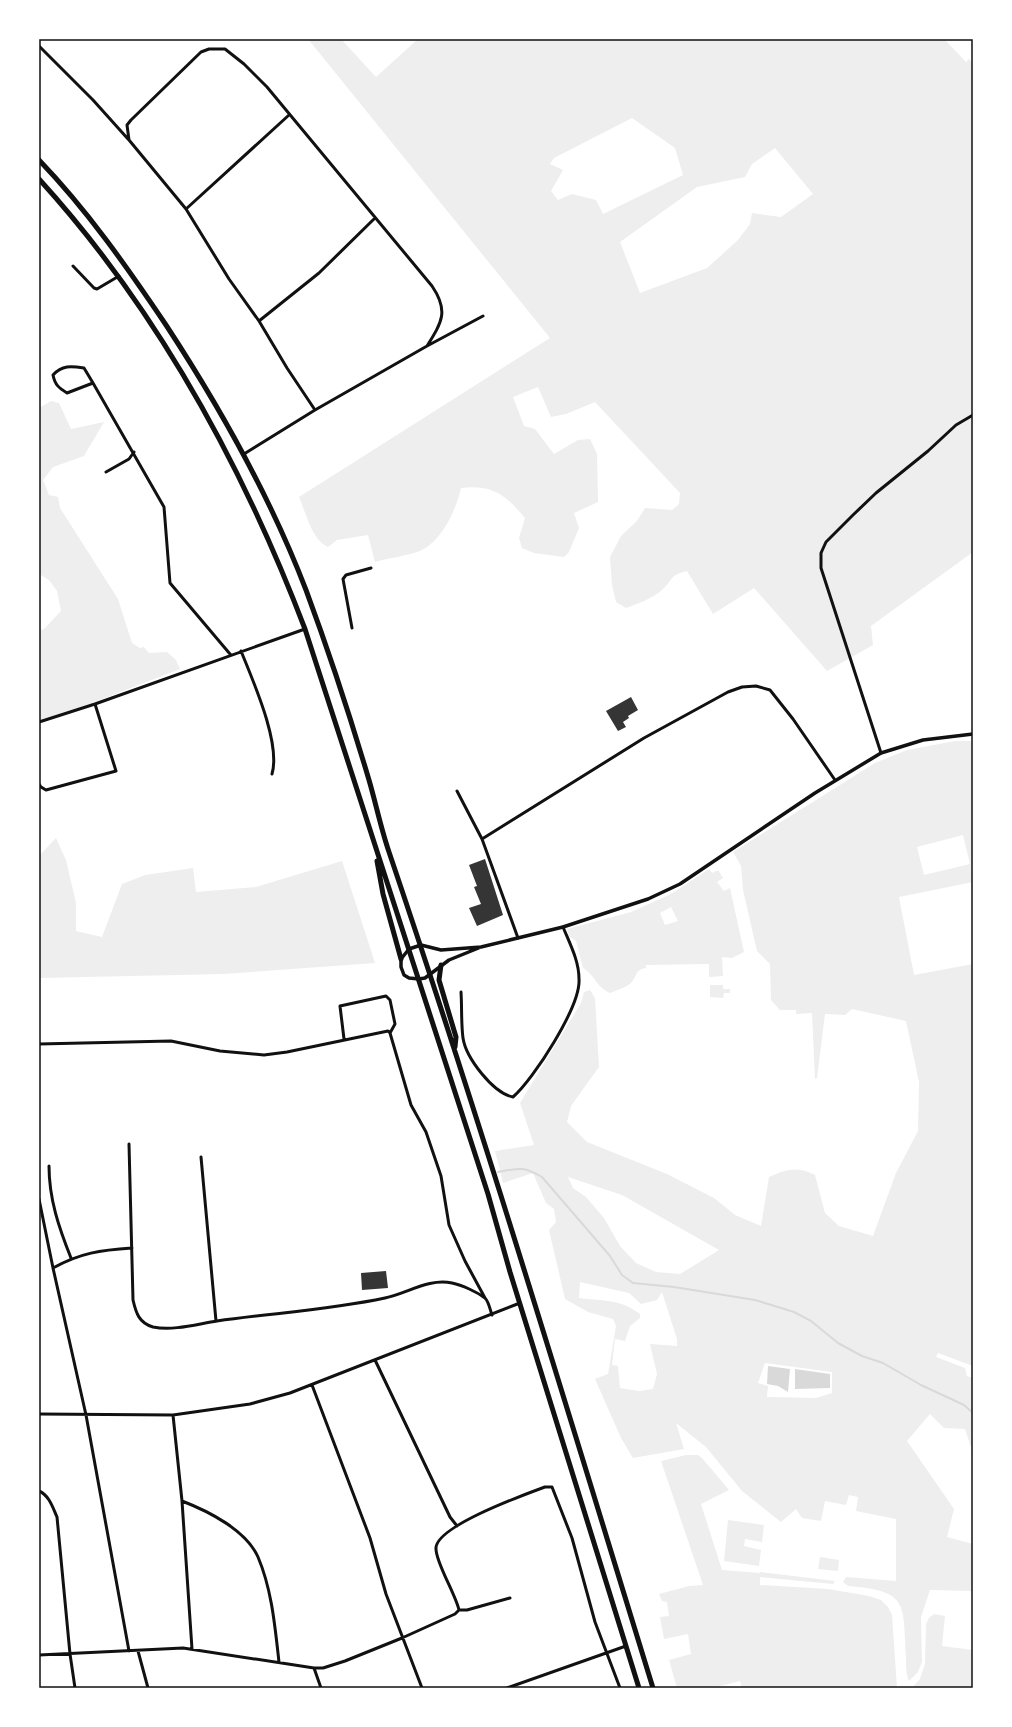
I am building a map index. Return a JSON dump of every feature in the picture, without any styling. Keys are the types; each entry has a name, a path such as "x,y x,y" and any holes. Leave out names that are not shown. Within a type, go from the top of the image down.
{"highway":[{"path":"39,160 80,207 146,295 191,363 244,454 281,529 306,592 369,779 388,848 498,1184 653,1688"},
{"path":"39,179 41,186 119,276 162,340 218,433 251,500 291,591 305,629 486,1187 639,1688"},
{"path":"375,846 383,894 401,959"},
{"path":"441,965 439,980 456,1037 455,1052"}],"street":[{"path":"39,46 93,100 129,140 186,209 229,279 259,321 287,368 315,410"},
{"path":"129,140 127,125 140,110 201,52 218,48 225,49 244,64 267,86 289,115 439,296 442,304 442,318 426,346"},
{"path":"186,209 289,115"},
{"path":"259,321 319,273 375,218"},
{"path":"73,266 94,288 97,289 119,276"},
{"path":"244,454 315,410 426,346 483,316"},
{"path":"93,383 67,393 60,389 55,383 53,375 59,369 70,366 84,368 93,383 134,452 164,507 170,583 230,654"},
{"path":"881,753 821,568 821,553 826,542 876,493 928,451 956,425 973,415"},
{"path":"106,472 129,459 134,452"},
{"path":"352,628 343,579 346,575 371,568"},
{"path":"39,722 95,704 230,654 305,629"},
{"path":"241,651 268,726 274,760 272,774"},
{"path":"482,839 644,738 728,692 742,686 756,686 770,690 793,719 835,780"},
{"path":"39,784 46,790 116,772 95,704"},
{"path":"480,947 441,965 430,974 419,979 409,978 404,974 401,967 401,959 403,954 409,949 421,946 442,950 480,947 563,927 648,899 680,884 755,832 835,780 881,753 923,740 973,734"},
{"path":"456,791 482,839 518,938"},
{"path":"462,992 463,1039 470,1055 491,1085 505,1096 513,1097 528,1081 559,1034 578,990 579,979 577,963 563,927"},
{"path":"344,1038 339,1009 340,1006 386,996 390,1000 395,1024 390,1033 411,1105 426,1132 441,1176 449,1225 465,1261 486,1299 492,1315"},
{"path":"39,1044 171,1040 220,1050 264,1055 287,1052 344,1038 388,1031 390,1033"},
{"path":"129,1144 133,1300 136,1314 143,1323 154,1327 177,1327 331,1308 402,1294 432,1282 453,1283 486,1299"},
{"path":"201,1157 216,1321"},
{"path":"49,1166 49,1177 54,1208 71,1258"},
{"path":"39,1200 86,1415 129,1651"},
{"path":"53,1268 71,1258 99,1250 132,1248"},
{"path":"39,1414 173,1415 250,1404 290,1393 312,1385 521,1303"},
{"path":"375,1360 450,1518 457,1526"},
{"path":"312,1385 370,1538 386,1594 422,1688"},
{"path":"173,1415 182,1501 192,1649"},
{"path":"459,1610 436,1552 438,1541 457,1526 505,1502 545,1487 552,1487 572,1538 595,1622 620,1688"},
{"path":"39,1491 43,1492 49,1499 57,1517 70,1654 75,1688"},
{"path":"182,1501 208,1511 245,1539 257,1556 271,1602 279,1662"},
{"path":"39,1654 70,1654 183,1648 314,1668 332,1666 402,1638 456,1614 459,1610 467,1610 510,1598"},
{"path":"507,1688 626,1646"},
{"path":"138,1651 148,1688"},
{"path":"314,1668 321,1688"}],"shaded area":[{"path":"308,39 341,39 376,77 418,39 948,39 946,41 966,62 969,59 973,63 973,552 871,626 873,645 827,671 754,588 713,614 687,571 674,576 663,589 645,600 626,608 616,602 612,585 610,557 621,536 637,521 645,508 672,510 679,504 680,493 595,402 566,414 551,417 538,387 513,397 524,426 535,429 554,454 578,440 590,439 597,454 598,502 574,513 579,528 569,552 564,557 534,553 522,548 519,538 525,518 505,497 490,490 472,487 461,488 456,506 447,524 435,540 428,546 415,553 375,562 368,535 337,540 328,547 322,543 310,525 299,497 550,338","holes":["632,118 675,148 683,175 603,214 596,200 572,194 558,200 551,191 563,170 550,164 554,158","775,148 813,194 781,217 752,213 750,224 738,240 707,268 640,293 620,242 697,187 745,177 752,164"]},
{"path":"51,401 59,403 71,429 104,422 84,456 53,467 43,480 49,495 58,497 60,508 118,599 132,643 140,648 144,647 149,653 167,652 176,660 180,669 87,705 39,720 39,630 44,629 61,611 57,591 49,580 39,574 39,408"},
{"path":"955,741 973,741 973,882 899,897 914,975 973,964 973,1366 938,1353 936,1357 965,1368 967,1376 973,1378 973,1453 965,1429 944,1428 930,1414 907,1441 954,1509 947,1537 973,1544 973,1591 930,1590 921,1617 922,1662 918,1672 909,1681 906,1670 904,1624 899,1603 892,1596 882,1592 868,1588 848,1586 843,1582 846,1577 896,1581 896,1519 856,1511 858,1497 849,1495 846,1505 825,1501 821,1521 802,1518 796,1509 781,1522 742,1491 706,1447 676,1423 684,1449 633,1458 621,1438 595,1379 608,1374 616,1326 613,1319 588,1312 565,1299 549,1230 556,1222 554,1209 546,1203 533,1173 503,1183 495,1151 534,1145 520,1103 581,1003 584,992 590,990 595,998 599,1067 571,1106 567,1122 587,1142 667,1174 714,1198 735,1215 761,1226 769,1177 787,1170 803,1170 815,1175 825,1213 839,1226 873,1236 896,1173 918,1131 919,1082 906,1021 852,1009 845,1015 825,1014 817,1078 815,1079 812,1013 796,1014 796,1010 780,1010 771,1000 770,964 757,951 743,890 741,866 733,852 875,763 907,750","holes":["963,835 970,864 924,875 917,847","568,1177 622,1195 719,1250 680,1274 656,1272 636,1263 620,1246 604,1218 586,1197 573,1188","580,1282 629,1293 641,1304 657,1300 662,1292 677,1339 677,1346 650,1344 657,1374 653,1389 639,1391 620,1388 618,1366 612,1365 615,1339 625,1341 630,1326 640,1318 640,1314 619,1303 579,1298","765,1363 832,1372 832,1393 816,1398 767,1397 768,1386 758,1383"]},
{"path":"56,838 66,860 76,903 76,931 102,937 122,884 145,875 193,868 196,892 256,887 342,861 375,963 224,974 39,978 39,856"},
{"path":"709,869 712,873 718,870 723,878 717,882 724,891 730,888 744,952 732,958 722,957 723,976 709,977 709,964 646,965 646,968 638,972 629,985 610,993 605,990 598,984 591,974 583,968 576,941 569,936 567,929 631,912 671,894","holes":["671,907 678,921 665,925 660,913"]},
{"path":"710,985 723,985 723,989 730,989 730,993 724,993 723,998 710,997"},
{"path":"768,1366 790,1369 788,1392 778,1386 767,1384"},
{"path":"795,1369 830,1374 830,1388 795,1389"},
{"path":"686,1455 698,1455 702,1458 729,1490 701,1504 722,1570 760,1572 835,1581 833,1584 760,1577 760,1585 828,1589 869,1596 881,1600 888,1607 892,1615 897,1688 742,1688 740,1681 713,1688 677,1688 669,1660 691,1654 688,1634 664,1639 660,1617 669,1616 667,1602 662,1601 659,1594 689,1586 703,1585 661,1461"},
{"path":"728,1520 764,1525 762,1542 745,1539 744,1546 761,1550 759,1566 724,1561"},
{"path":"820,1557 839,1560 838,1571 818,1569"},
{"path":"934,1614 945,1616 942,1646 973,1650 973,1688 912,1688 920,1679 925,1664 926,1624 929,1618"}],"building":[{"path":"631,697 638,710 628,716 629,718 623,722 626,727 618,731 606,711"},
{"path":"485,859 503,915 477,926 469,908 481,904 474,887 477,886 469,865"},
{"path":"386,1271 388,1288 362,1290 361,1273"}],"waterway":[{"path":"498,1172 521,1169 530,1171 542,1177 610,1256 622,1275 633,1283 674,1287 755,1300 794,1312 811,1321 838,1343 862,1356 883,1363 921,1385 964,1405 973,1413"}]}
